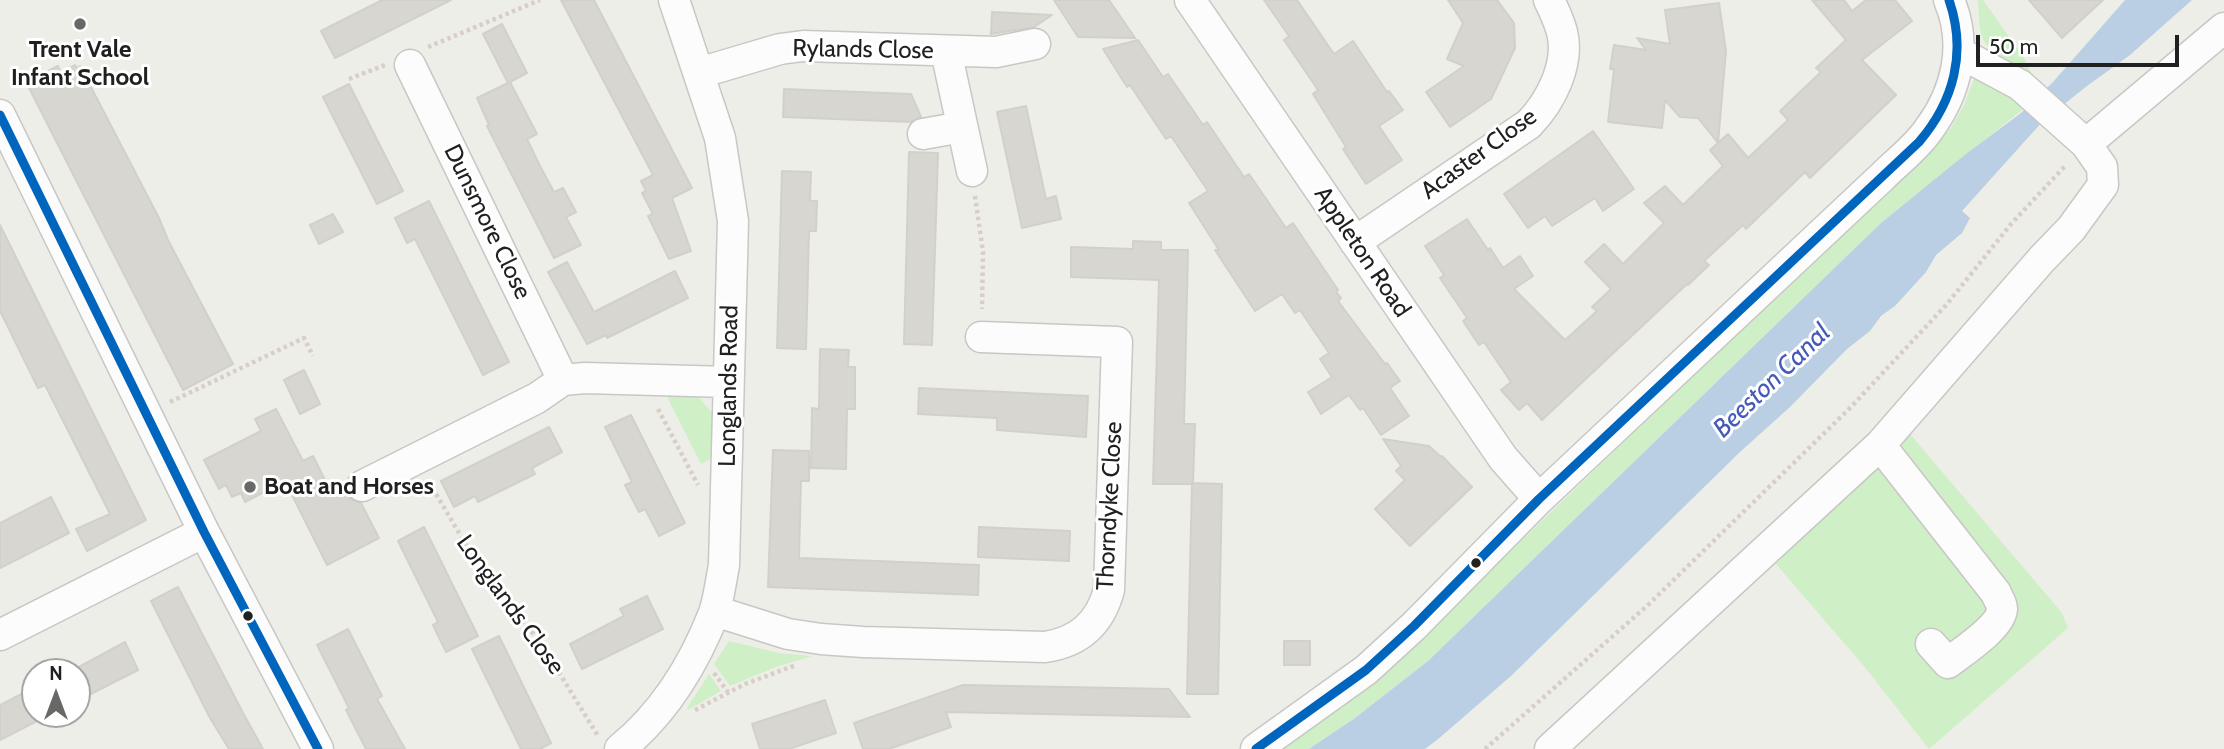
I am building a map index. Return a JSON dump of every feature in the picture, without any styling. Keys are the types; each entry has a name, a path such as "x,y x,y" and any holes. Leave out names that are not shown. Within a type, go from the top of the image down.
{"street":[{"name":"Longlands Road","path":"610,743 660,709 677,686 715,611 724,565 733,221 720,138 674,0"},
{"name":"Appleton Road","path":"1190,0 1503,458 1539,499"},
{"name":"Acaster Close","path":"1355,242 1529,124 1539,113 1551,95 1563,58 1562,33 1549,0"},
{"path":"1256,749 1366,670 1414,626 1539,499 1873,186 1928,131 1944,106 1960,53 1959,32 1949,0"},
{"path":"2078,138 2224,28"},
{"name":"Rylands Close","path":"699,74 780,49 803,46 996,52 1035,44"},
{"name":"Rylands Close","path":"946,51 972,171"},
{"path":"1550,749 1880,445 2071,229 2103,185 2102,167 2078,138 2020,85 1960,53"},
{"name":"Dunsmore Close","path":"408,59 564,380"},
{"path":"0,116 204,532 318,749"},
{"path":"923,134 962,127"},
{"name":"Thorndyke Close","path":"715,611 788,634 863,642 1045,647 1070,641 1092,626 1102,610 1109,590 1117,342 981,337"},
{"path":"362,486 537,398 564,380 585,378 729,382"},
{"path":"1880,445 1996,593 2001,603 2002,611 1997,623 1948,663 1931,644"},
{"path":"0,635 204,532"}],"path":[{"path":"349,79 408,59 540,0"},
{"path":"1485,749 1648,605 1851,407 1947,304 2078,138"},
{"path":"972,171 983,252 981,337"},
{"path":"147,413 303,338 313,356"},
{"path":"643,380 702,492"},
{"name":"Longlands Close","path":"417,458 443,508 489,583 539,639 610,743"}],"green space":[{"path":"1978,0 1983,0 2024,58 2033,77 2005,61 1987,45 1980,30"},
{"path":"1974,79 2032,102 1881,223 1428,661 1355,718 1309,749 1273,749 1399,658 1951,128"},
{"path":"669,392 695,393 715,416 715,457 701,464 667,397"},
{"path":"1905,428 2062,613 2068,628 1929,749 1863,665 1776,564"},
{"path":"729,641 779,653 812,656 730,686 714,664"},
{"path":"709,674 721,691 688,710 687,708"}],"water":[{"name":"Beeston Canal","path":"2125,0 2192,0 2130,55 2043,121 1962,211 1970,218 1962,233 1936,255 1926,272 1895,306 1881,316 1870,331 1847,349 1511,676 1425,749 1309,749 1355,718 1428,661 1881,223 2021,113 2053,82"}],"building":[{"path":"382,0 451,0 335,58 321,31"},
{"path":"561,0 594,0 692,188 672,198 691,251 669,259 648,216 653,214 642,193 646,191 641,181 653,175"},
{"path":"1054,0 1109,0 1135,38 1078,37"},
{"path":"1264,0 1297,0 1334,54 1353,41 1387,92 1389,91 1403,110 1379,126 1402,160 1366,184 1313,94 1318,90 1284,40 1289,36"},
{"path":"1448,0 1497,0 1514,23 1515,48 1491,99 1450,127 1426,92 1464,66 1447,59 1463,23"},
{"path":"1812,0 1844,0 1852,11 1866,0 1895,0 1912,21 1862,60 1896,95 1810,178 1805,172 1746,229 1743,225 1704,261 1709,265 1542,420 1527,403 1519,410 1501,390 1511,382 1484,342 1479,345 1463,321 1467,318 1440,278 1444,275 1425,246 1467,219 1503,268 1520,256 1533,276 1514,289 1565,340 1597,311 1592,307 1611,289 1585,262 1604,244 1623,264 1664,223 1644,203 1665,186 1683,205 1723,166 1710,150 1728,134 1748,158 1788,120 1780,111 1821,72 1816,68 1846,40"},
{"path":"2029,0 2103,0 2062,38"},
{"path":"1719,3 1726,51 1718,143 1698,118 1680,117 1665,100 1662,128 1608,122 1614,69 1610,69 1614,45 1646,50 1637,38 1670,44 1665,10"},
{"path":"992,12 1052,15 1034,27 991,34"},
{"path":"502,24 527,73 508,83 483,34"},
{"path":"1138,40 1163,77 1168,74 1203,125 1207,122 1244,177 1249,174 1286,228 1293,223 1338,290 1336,292 1341,298 1338,301 1400,381 1390,388 1409,416 1381,435 1363,408 1360,410 1349,395 1321,414 1308,392 1332,377 1320,359 1329,353 1300,310 1295,313 1282,294 1255,311 1215,250 1219,250 1189,203 1208,191 1171,136 1166,139 1130,85 1127,87 1103,49"},
{"path":"75,65 77,68 80,66 233,364 183,390 26,82 58,66 61,73"},
{"path":"510,82 537,134 527,139 540,166 554,192 563,188 576,212 566,217 581,245 554,258 487,126 489,125 477,98"},
{"path":"349,84 403,191 377,204 323,97"},
{"path":"784,89 911,94 921,117 911,122 783,117"},
{"path":"1026,106 1046,199 1056,196 1061,219 1022,228 997,112"},
{"path":"1593,131 1634,189 1603,211 1595,198 1552,226 1545,216 1528,228 1504,194"},
{"path":"909,152 938,153 932,345 904,344"},
{"path":"782,171 811,172 810,201 817,201 816,231 809,231 806,349 777,348"},
{"path":"429,201 509,362 483,375 415,239 407,243 395,218"},
{"path":"333,214 343,232 319,244 310,225"},
{"path":"0,225 146,520 87,551 76,529 110,514 45,385 38,388 0,311"},
{"path":"1133,241 1161,242 1161,250 1188,250 1184,424 1195,424 1193,483 1222,484 1218,694 1187,694 1192,484 1153,484 1159,280 1071,277 1071,247 1133,249"},
{"path":"567,262 594,312 675,271 688,298 607,338 606,335 587,344 548,272"},
{"path":"820,349 849,350 848,367 855,367 855,409 847,409 846,469 811,468 812,408 819,409"},
{"path":"304,370 320,404 300,414 284,380"},
{"path":"919,388 1088,396 1086,437 997,430 997,418 918,414"},
{"name":"Boat and Horses","path":"276,409 303,461 313,456 331,492 345,486 346,493 352,500 361,503 379,538 327,565 285,481 245,502 241,493 232,497 226,485 219,489 204,460 261,431 255,419"},
{"path":"631,415 685,523 659,536 645,509 639,512 625,485 632,482 605,427"},
{"path":"549,427 562,452 532,468 535,474 478,502 475,496 454,507 441,481"},
{"path":"1383,439 1429,446 1472,487 1410,546 1375,509 1405,480 1396,471 1401,466"},
{"path":"773,450 809,451 809,481 801,481 799,558 979,565 978,595 768,587"},
{"path":"51,497 69,533 0,568 0,523"},
{"path":"424,527 478,636 446,652 433,625 438,622 398,541"},
{"path":"979,527 1070,531 1069,561 978,557"},
{"path":"178,587 263,749 229,749 210,718 151,601"},
{"path":"647,596 663,629 582,669 570,644 624,616 620,609"},
{"path":"348,629 382,696 377,699 405,749 366,749 346,710 349,708 317,645"},
{"path":"499,636 551,743 540,749 521,749 472,649"},
{"path":"1284,641 1310,641 1310,665 1284,665"},
{"path":"125,642 138,670 91,694 91,660"},
{"path":"963,685 1169,689 1190,717 946,712 951,727 889,749 863,749 854,723"},
{"path":"21,694 21,728 23,728 0,740 0,705"},
{"path":"825,700 836,733 789,749 760,749 752,724"}],"transit line":[{"path":"1256,749 1366,670 1414,626 1539,499 1919,142 1941,110 1954,75 1957,38 1949,0"},
{"path":"0,115 204,532 318,749"}],"place":[{"name":"Trent Vale Infant School","path":"80,24"},
{"name":"Boat and Horses","path":"250,487"}]}
